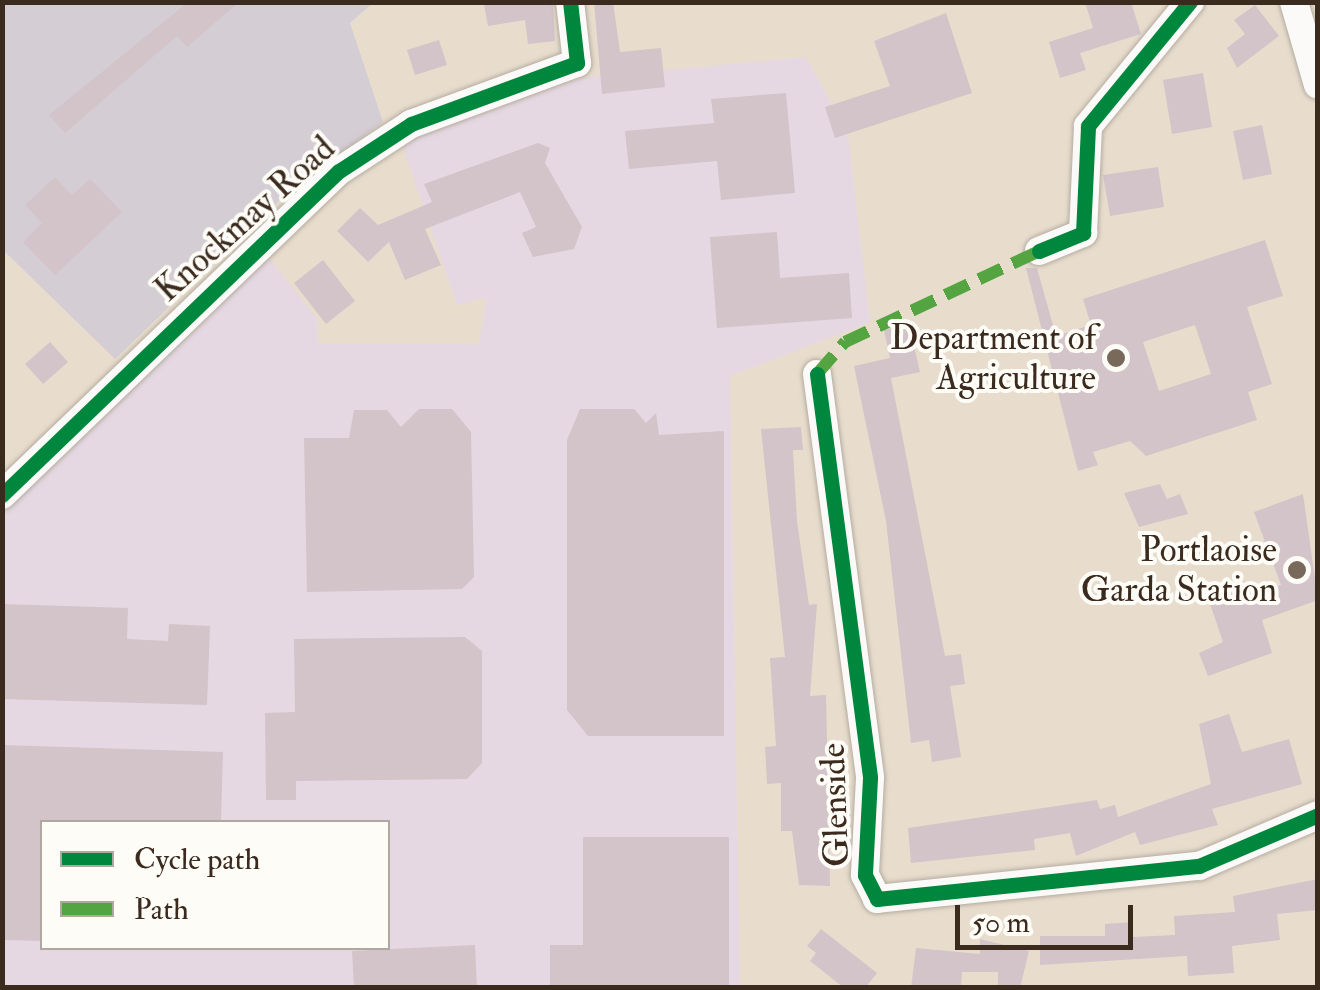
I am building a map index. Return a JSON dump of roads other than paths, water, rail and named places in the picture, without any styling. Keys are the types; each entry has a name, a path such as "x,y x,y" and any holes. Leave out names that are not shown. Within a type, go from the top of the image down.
{"street":[{"name":"Knockmay Road","path":"2,494 339,171 411,124 577,63 570,2"},
{"path":"1038,251 1083,234 1088,126 1190,2"},
{"path":"1294,2 1318,86"},
{"name":"Glenside","path":"817,374 870,778 865,875 877,899 1199,866 1318,815"}],"place":[{"name":"Department of Agriculture","path":"1116,358"},
{"name":"Portlaoise Garda Station","path":"1297,570"}]}
